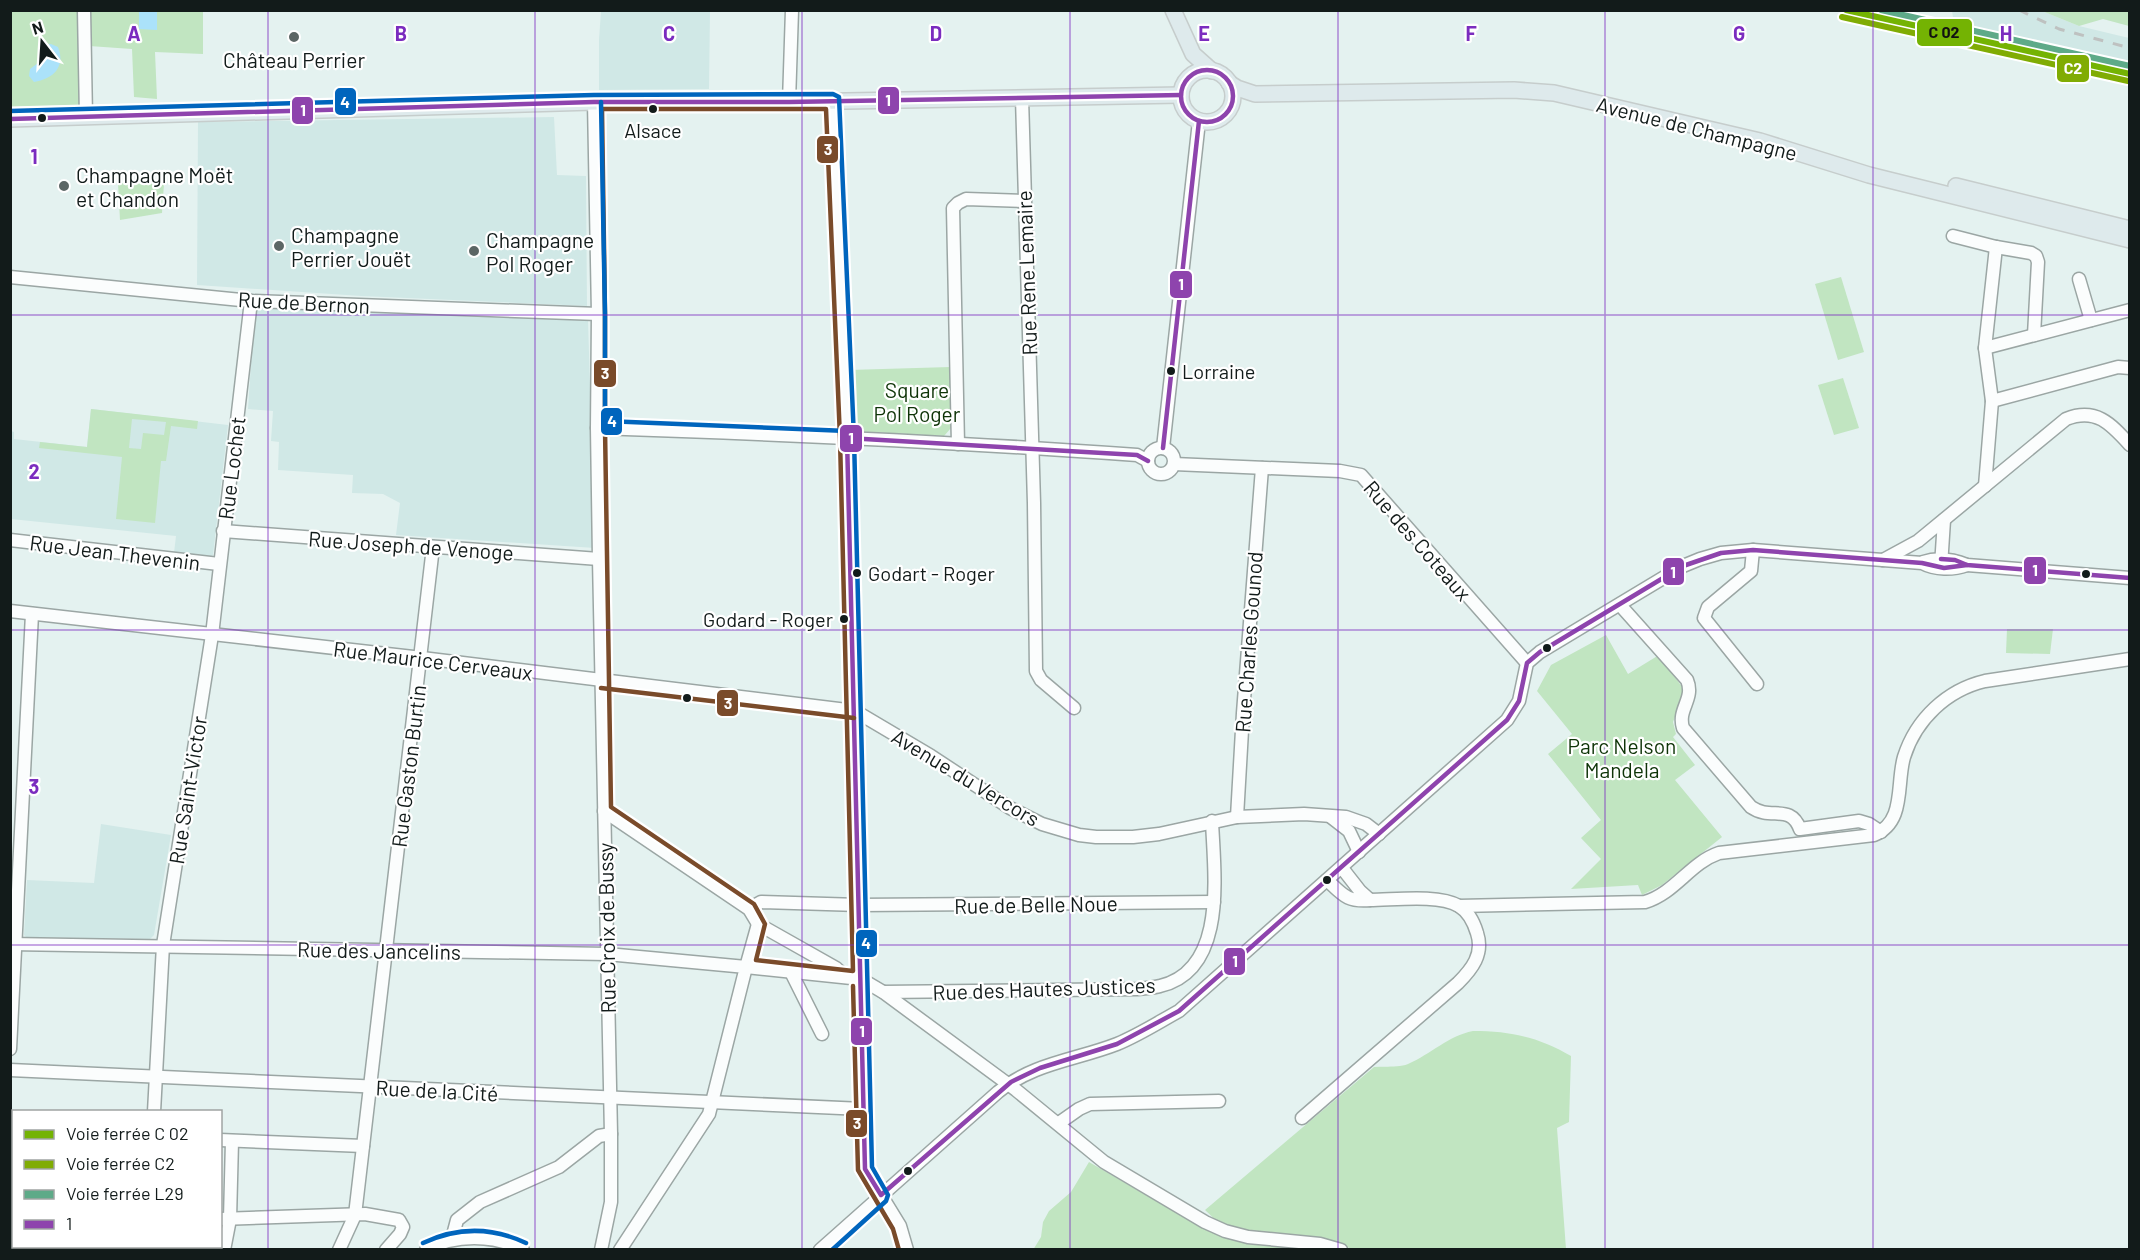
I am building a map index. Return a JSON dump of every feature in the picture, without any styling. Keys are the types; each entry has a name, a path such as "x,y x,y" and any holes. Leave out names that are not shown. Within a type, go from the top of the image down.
{"main road":[{"path":"1173,10 1193,54 1212,71"},
{"path":"1193,54 1188,78 1181,95 1185,111 1199,121 1213,122 1255,94"},
{"path":"1188,78 1199,72 1218,73 1229,82 1233,95 1230,109"},
{"name":"Avenue de Champagne","path":"1229,82 1237,88 1255,94 1514,90 1572,96 1760,141 1869,175 2130,240"},
{"path":"10,119 594,102 833,102 1181,95"},
{"path":"1760,141 1816,151 2130,229"}],"street":[{"path":"84,10 86,117"},
{"path":"789,102 792,10"},
{"name":"Rue Rene Lemaire","path":"1022,98 1035,523 1035,671 1041,680 1074,708"},
{"name":"Rue Croix de Bussy","path":"594,102 599,559 611,1134 611,1202 601,1250"},
{"path":"833,102 847,438 865,1169 900,1226 907,1250"},
{"path":"1163,448 1199,121"},
{"path":"958,444 953,208 966,199 1024,201"},
{"path":"1953,236 2036,256 2038,262 2034,335"},
{"path":"1986,486 1992,401 1985,348 1996,247"},
{"name":"Rue de Bernon","path":"10,277 251,301 598,314"},
{"path":"2079,279 2091,320"},
{"name":"Rue Lochet","path":"212,635 251,301"},
{"path":"1985,348 2130,310"},
{"path":"1992,401 2118,367 2128,371"},
{"path":"1882,560 1918,541 2060,424 2075,416 2088,414 2100,418 2130,446"},
{"path":"597,428 1031,447 1137,455 1148,461"},
{"path":"1163,448 1173,455 1174,464 1170,472 1157,474 1150,470 1148,461 1154,450 1163,448"},
{"name":"Rue des Coteaux","path":"1174,464 1340,471 1361,475 1527,663"},
{"name":"Rue Charles Gounod","path":"1237,817 1262,468"},
{"path":"1941,563 1944,520"},
{"name":"Rue Joseph de Venoge","path":"223,531 599,559"},
{"name":"Rue Jean Thevenin","path":"10,540 219,564"},
{"path":"1918,541 1922,563"},
{"name":"Rue Gaston Burtin","path":"339,1250 355,1215 422,658 433,547"},
{"path":"820,1250 1008,1084 1024,1073 1118,1043 1179,1011 1507,720 1519,701 1527,663 1540,652 1683,566 1700,558 1721,553 1753,550 1922,563 1929,567 1941,563 1956,569 1967,565 2130,578"},
{"path":"1753,550 1751,571 1708,607 1704,618 1757,684"},
{"path":"1620,605 1687,680 1690,689 1681,719 1683,728 1751,807 1764,814 1791,814 1800,829 1859,821 1881,832"},
{"name":"Rue Maurice Cerveaux","path":"10,611 855,711"},
{"path":"10,1050 32,614"},
{"name":"Rue Saint-Victor","path":"154,1110 163,945 212,635"},
{"path":"1327,880 1345,897 1356,901 1440,901 1459,906 1645,902 1665,893 1704,860 1719,853 1865,837 1881,832 1891,822 1897,810 1902,766 1920,726 1944,699 1962,688 1985,681 2130,659"},
{"name":"Avenue du Vercors","path":"855,711 931,756 1010,808 1042,824 1064,831 1096,837 1133,837 1159,834 1237,817 1304,814 1358,820 1379,834"},
{"path":"604,811 748,909 758,924 836,968 846,978"},
{"path":"1331,817 1349,831 1359,852"},
{"name":"Rue des Hautes Justices","path":"883,992 1137,989 1160,986 1181,976 1201,957 1208,938 1214,902 1212,821"},
{"path":"1342,868 1370,900"},
{"name":"Rue de Belle Noue","path":"748,909 761,902 859,905 1214,902"},
{"path":"1302,1118 1371,1060 1473,967 1478,954 1478,935 1468,915 1459,906"},
{"path":"620,1250 709,1114 758,924"},
{"name":"Rue des Jancelins","path":"14,944 607,954 861,979"},
{"path":"791,972 822,1034"},
{"path":"861,979 883,992 1008,1084 1116,1170 1139,1181 1205,1222 1225,1231 1248,1237 1320,1244 1341,1250"},
{"name":"Rue de la Cité","path":"10,1070 863,1109"},
{"path":"1059,1124 1090,1104 1220,1101"},
{"path":"452,1239 457,1220 480,1202 559,1167 599,1136 611,1134"},
{"path":"224,1250 226,1140 363,1146"},
{"path":"225,1219 365,1214 399,1220 403,1227 400,1234 386,1250"},
{"path":"426,1250 452,1239 474,1238 512,1244 523,1250"}],"shaded area":[{"path":"601,11 710,11 709,89 599,90"},
{"path":"1952,11 2042,11 2079,26 2129,38 2129,80 1957,42"},
{"path":"554,117 557,175 586,176 587,306 361,296 197,285 198,122"},
{"path":"255,302 588,320 595,548 396,535 400,503 383,494 352,493 353,475 278,470 279,442 271,441 273,411 248,409"},
{"path":"91,409 228,425 211,557 174,553 176,536 11,519 11,431 14,432 14,439 87,447"},
{"path":"101,824 171,835 154,935 150,939 26,937 24,935 27,880 94,883"}],"green space":[{"path":"10,11 78,11 81,105 11,107"},
{"path":"88,11 203,11 203,54 155,52 157,99 134,97 132,49 89,46"},
{"path":"2042,11 2129,11 2129,26 2103,19 2079,26"},
{"path":"118,183 164,184 162,213 120,220"},
{"path":"1841,277 1864,352 1838,360 1815,284"},
{"name":"Square Pol Roger","path":"950,367 951,428 944,436 852,431 849,370"},
{"path":"1843,378 1859,428 1834,435 1818,385"},
{"path":"91,409 198,421 197,429 171,426 166,461 161,461 155,523 116,519 122,457 39,448 40,442 87,447","holes":["132,419 166,422 164,435 143,433 141,449 129,448"]},
{"path":"2007,629 2053,629 2050,654 2006,653"},
{"name":"Parc Nelson Mandela","path":"1606,635 1628,674 1659,655 1685,691 1673,722 1676,734 1673,737 1695,765 1675,780 1722,837 1662,885 1642,895 1638,885 1571,889 1601,859 1581,838 1601,820 1548,754 1572,734 1537,691 1551,665"},
{"path":"1473,1031 1524,1036 1571,1056 1569,1122 1557,1128 1566,1249 1352,1249 1339,1244 1224,1228 1205,1210 1374,1067 1408,1064 1448,1041"},
{"path":"1089,1162 1206,1230 1232,1239 1325,1250 1033,1250 1041,1237 1043,1222 1049,1211 1071,1192"}],"water":[{"path":"139,11 157,11 157,30 139,29"},
{"path":"51,44 58,47 59,66 52,75 34,82 29,76 30,69 42,60 39,48"}],"railway":[{"path":"2019,10 2059,29 2130,48"}],"transit line":[{"path":"1846,10 2130,74"},
{"name":"1","path":"1207,70 1217,72 1225,78 1231,86 1233,96 1231,106 1225,114 1217,120 1207,122 1197,120 1189,114 1183,106 1181,96 1183,86 1189,78 1197,72 1207,70"},
{"name":"4","path":"10,111 594,95 833,94 839,97 854,438 872,1167 888,1195 886,1201 832,1250"},
{"name":"1","path":"10,119 594,102 789,102 1181,95"},
{"name":"4","path":"601,102 605,421 847,431"},
{"name":"3","path":"602,109 826,109 840,438 853,971 756,960 765,924 754,904 611,807 602,109"},
{"name":"1","path":"1163,448 1199,121"},
{"name":"1","path":"1148,461 1137,455 847,438 865,1169 881,1195 1011,1082 1040,1068 1117,1044 1179,1011 1507,720 1519,701 1527,663 1540,652 1683,566 1721,553 1753,550 1922,563 1944,568 1967,565"},
{"name":"1","path":"1941,559 1955,560 1967,565 2130,578"},
{"name":"3","path":"601,688 854,718"},
{"name":"3","path":"853,986 858,1170 893,1229 899,1250"},
{"name":"4","path":"423,1243 449,1234 474,1231 500,1234 526,1243"}],"rail line":[{"name":"L29","path":"1881,10 2130,66"},
{"name":"C2","path":"1842,17 2128,81"}],"place":[{"name":"Château Perrier","path":"294,37"},
{"name":"Alsace","path":"653,109"},
{"name":"Champagne Moët et Chandon","path":"64,186"},
{"name":"Champagne Perrier Jouët","path":"279,246"},
{"name":"Champagne Pol Roger","path":"474,251"},
{"name":"Lorraine","path":"1171,371"},
{"name":"Godart - Roger","path":"857,573"},
{"name":"Godard - Roger","path":"844,619"}]}
